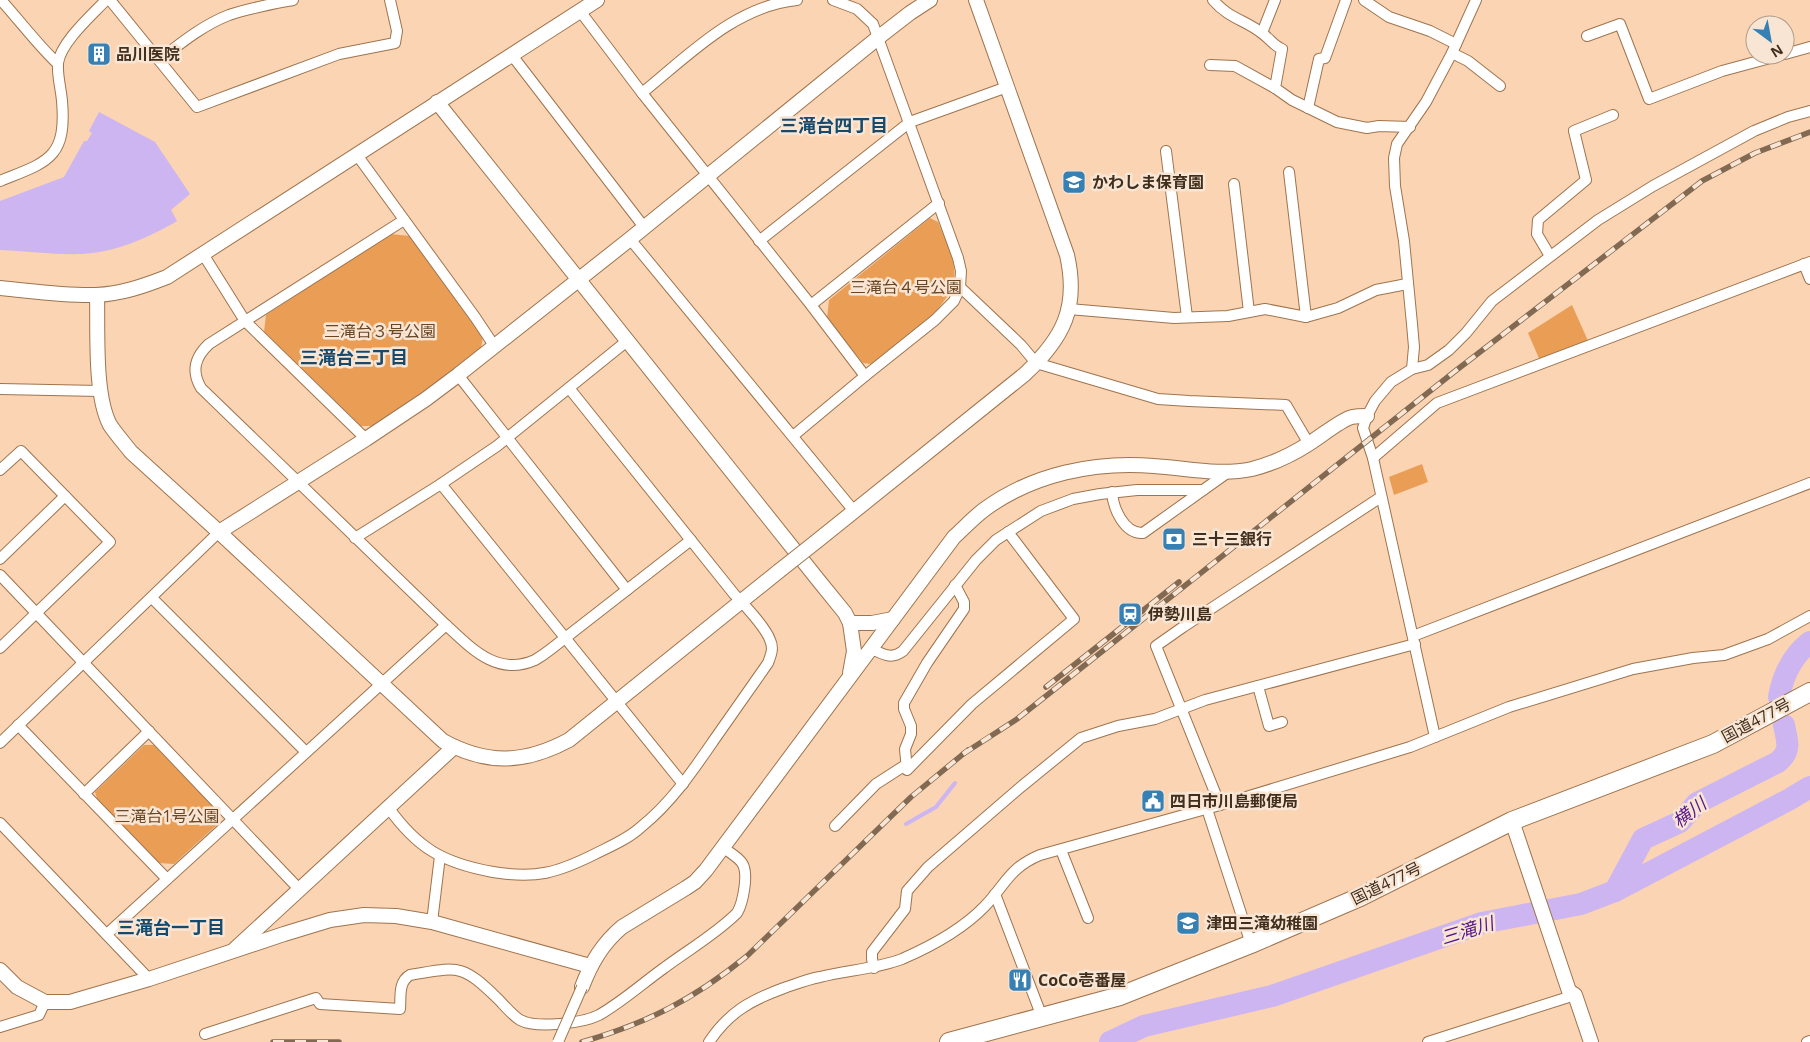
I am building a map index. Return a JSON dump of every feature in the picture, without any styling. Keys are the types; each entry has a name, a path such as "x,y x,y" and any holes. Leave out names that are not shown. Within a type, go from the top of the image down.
{"highway":[{"name":"国道477号","path":"949,1042 1120,996 1251,944 1360,897 1512,821 1713,744 1810,692"}],"street":[{"path":"1,0 45,52 58,64"},
{"path":"0,181 40,165 57,149 63,128 58,64 61,53 74,35 108,0 197,107 339,54 396,43 397,31 390,0"},
{"path":"159,60 208,25 229,15 294,0"},
{"path":"642,93 719,32 744,15 784,1 797,0"},
{"path":"792,436 935,320 954,301 960,287 958,258 879,37 873,24 857,9 833,0"},
{"path":"0,743 219,532 426,399 496,347 577,279 644,228 879,37 930,0"},
{"path":"97,295 100,392 109,424 131,452 442,741 480,756 496,759 512,759 533,755 555,747 582,731 1036,363 1047,353 1059,334 1068,309 1072,281 1067,255 976,0"},
{"path":"1213,0 1229,15 1262,33 1282,49 1275,88"},
{"path":"1262,33 1275,0"},
{"path":"1308,108 1319,59 1326,55 1346,0"},
{"path":"1364,0 1389,17 1430,31 1500,86"},
{"path":"1412,369 1413,339 1404,241 1393,166 1397,144 1426,102 1476,0"},
{"path":"0,288 97,295 142,286 167,277 587,5 642,93 811,306 864,376"},
{"path":"1588,36 1620,24 1649,99 1722,71 1745,65"},
{"path":"1795,51 1810,47"},
{"path":"511,54 644,228"},
{"path":"1210,65 1235,66 1275,88 1292,100 1337,122 1367,128 1379,126 1410,127"},
{"path":"759,241 910,122 1007,87"},
{"path":"437,102 840,606 850,623 854,651 847,681"},
{"path":"1435,737 1373,458 1363,428 1367,416 1391,382 1412,369 1428,365 1449,350 1492,301 1598,220 1653,186 1754,130 1810,111"},
{"path":"1550,256 1537,234 1538,220 1586,180 1574,131 1613,114"},
{"path":"1166,151 1187,317"},
{"path":"357,155 496,347"},
{"path":"1289,172 1306,317"},
{"path":"1234,184 1249,312"},
{"path":"811,306 939,203"},
{"path":"404,220 209,344 197,359 195,367 196,379 201,388 446,625 481,656 494,663 509,665 535,660 690,540"},
{"path":"630,239 854,511"},
{"path":"203,254 245,321 366,439"},
{"path":"1373,458 1437,403 1807,263 1810,279"},
{"path":"1068,309 1174,318 1228,316 1266,309 1306,317 1338,308 1376,290 1407,284"},
{"path":"960,287 1021,345 1036,363 1158,399 1286,405 1309,444"},
{"path":"355,538 442,484 497,446 627,341"},
{"path":"458,375 627,590"},
{"path":"388,806 413,838 440,856 470,867 512,875 546,874 563,869 621,841 640,829 657,814 683,784 768,663 772,654 770,639 742,601 690,540 569,388"},
{"path":"0,389 100,392"},
{"path":"558,1042 590,966 602,947 622,927 695,882 724,848 954,537 985,509 1032,482 1078,470 1109,465 1153,466 1227,473 1266,465 1309,444 1350,417 1367,416"},
{"path":"0,470 21,451 110,542 0,648"},
{"path":"1112,492 1112,502 1115,510 1130,529 1138,533 1148,530 1227,473"},
{"path":"874,968 872,952 905,909 907,891 928,866 1081,738 1118,726 1155,718 1181,708 1414,640 1810,483"},
{"path":"442,484 683,784"},
{"path":"872,649 893,657 903,651 955,585 990,547 1008,532 1041,511 1073,499 1112,492 1203,490"},
{"path":"0,559 65,496"},
{"path":"1220,805 1156,646 1381,497"},
{"path":"955,585 964,602 964,609 927,663 904,703 911,726 911,734 905,749 907,770 972,704 1074,619 1008,532"},
{"path":"0,575 300,889"},
{"path":"152,598 306,752"},
{"path":"709,1042 716,1031 737,1010 762,996 821,976 874,968 901,959 946,937 975,915 995,894 1016,867 1040,855 1207,809 1410,746 1509,707 1633,669 1693,658 1724,656 1768,639 1810,616"},
{"path":"850,623 872,623 893,619"},
{"path":"107,934 446,625"},
{"path":"1258,686 1269,726 1282,722"},
{"path":"18,726 167,879"},
{"path":"84,794 149,731"},
{"path":"230,953 454,747"},
{"path":"835,826 876,784 907,764"},
{"path":"1207,809 1251,944"},
{"path":"1512,821 1521,851 1591,1042"},
{"path":"0,822 149,979"},
{"path":"205,1034 316,998 320,1004 400,1009 402,983 405,977 449,969 461,970 474,977 514,1015 525,1022 549,1025 589,1019 599,1015 620,1000 737,913 741,907 743,895 744,869 739,859 724,848"},
{"path":"1061,850 1088,918"},
{"path":"432,922 440,856"},
{"path":"995,894 1042,1017"},
{"path":"0,970 17,987 45,1002 70,1002 149,979 330,920 364,915 396,916 432,922 590,966"},
{"path":"1428,1042 1572,993"},
{"path":"0,1027 39,1015 45,1002"}],"green space":[{"name":"三滝台４号公園","path":"930,218 938,222 952,256 954,277 950,290 943,302 921,326 871,364 863,363 827,318 829,300"},
{"name":"三滝台３号公園","path":"391,234 410,236 483,337 481,348 430,387 372,426 361,426 264,332 266,315"},
{"path":"1572,305 1589,343 1541,363 1528,333"},
{"path":"1422,464 1428,482 1394,495 1389,477"},
{"name":"三滝台1号公園","path":"144,745 154,745 220,814 220,822 174,864 158,863 98,802 95,792"}],"shaded area":[{"path":"99,112 155,142 190,194 171,210 177,221 131,243 95,253 62,254 0,250 0,201 64,177 84,141 87,141 92,133 89,131"}],"waterway":[{"name":"横川","path":"1779,697 1789,666 1798,653 1810,642"},
{"name":"横川","path":"1615,891 1643,839 1680,822 1697,803 1778,762 1787,749 1784,725"},
{"path":"906,824 936,807 955,783"},
{"name":"三滝川","path":"1110,1042 1144,1026 1272,996 1482,923 1581,904 1615,891 1810,787"}],"railway":[{"path":"963,754 1017,719 1454,372 1702,181 1755,153 1810,132"},
{"path":"1046,687 1179,582"},
{"path":"582,1042 628,1027 669,1008 708,985 747,956 911,797 968,750"},
{"path":"273,1042 339,1042"}],"place":[{"name":"品川医院","path":"99,54"},
{"name":"かわしま保育園","path":"1074,182"},
{"name":"三十三銀行","path":"1174,539"},
{"name":"伊勢川島","path":"1130,614"},
{"name":"四日市川島郵便局","path":"1153,801"},
{"name":"津田三滝幼稚園","path":"1188,923"},
{"name":"CoCo壱番屋","path":"1020,980"}],"district":[{"name":"三滝台四丁目","path":"834,125"},
{"name":"三滝台三丁目","path":"354,357"},
{"name":"三滝台一丁目","path":"171,927"}]}
